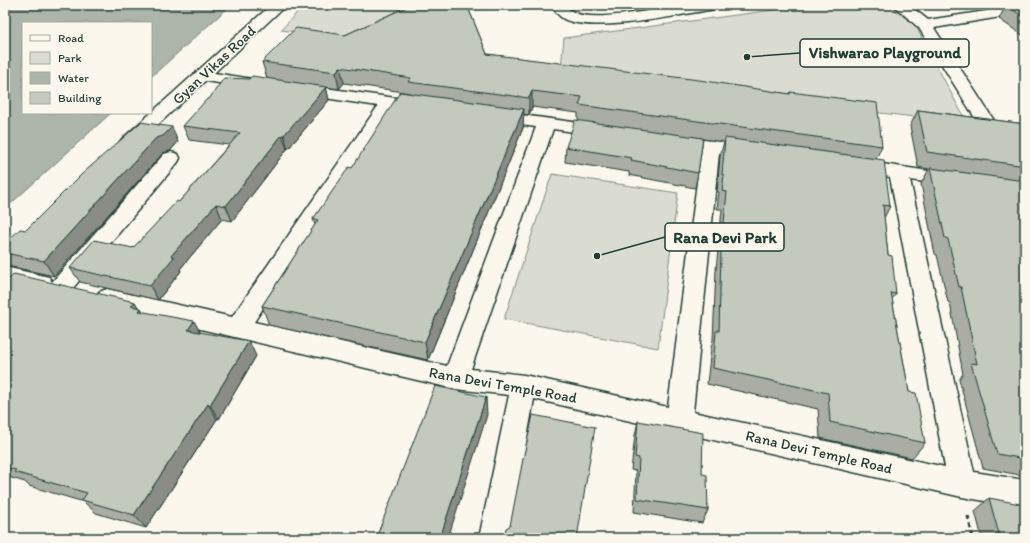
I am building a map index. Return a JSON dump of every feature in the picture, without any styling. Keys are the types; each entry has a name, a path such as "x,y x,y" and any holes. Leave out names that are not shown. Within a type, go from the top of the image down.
{"street":[{"name":"Gyan Vikas Road","path":"115,154 203,76 279,5"},
{"path":"558,5 572,17 589,20 610,20 715,5"},
{"path":"900,5 925,25 986,122"},
{"path":"925,25 1025,9"},
{"path":"203,76 444,109"},
{"path":"238,328 389,102"},
{"path":"475,114 616,133"},
{"path":"454,378 546,123"},
{"path":"656,139 766,154"},
{"path":"679,421 711,146"},
{"path":"60,288 171,158"},
{"path":"837,164 970,182"},
{"path":"899,172 962,484"},
{"name":"Rana Devi Temple Road","path":"5,275 454,378 524,386 962,484 1025,494"},
{"path":"494,538 524,386"}],"green space":[{"path":"304,5 417,5 366,40 281,30"},
{"path":"811,5 888,5 915,25 967,123 560,76 564,38"},
{"path":"552,174 678,193 658,348 504,319"}],"water":[{"path":"5,5 231,5 152,76 152,22 22,22 22,114 110,114 5,209"}],"building":[{"path":"411,5 467,5 487,54 699,80 790,94 790,92 877,103 882,146 579,105 582,97 532,91 529,98 408,82 411,78 340,67 336,72 262,62 296,28 345,35"},
{"path":"1006,5 1025,5 1025,18"},
{"path":"252,76 326,87 284,135 282,135 226,206 216,204 171,256 174,257 150,286 70,268 94,240 133,248 177,201 179,202 240,133 183,126 207,99 209,99 224,78 249,79"},
{"path":"400,92 524,109 425,342 262,306 318,220 313,219 349,167 352,168"},
{"path":"918,110 1025,124 1025,166 927,152"},
{"path":"575,120 703,138 698,173 631,160 632,158 566,147"},
{"path":"141,122 172,127 163,136 156,138 44,261 5,253 5,243 20,229 26,230 82,174"},
{"path":"725,138 884,160 890,206 883,205 888,255 892,256 896,294 891,293 909,392 916,393 925,443 830,422 828,393 713,368 716,331 719,331 721,252 727,192 722,191"},
{"path":"930,168 1025,181 1025,459 997,454 971,363 977,364 961,287 959,287 948,239 945,238"},
{"path":"14,274 135,302 131,306 141,308 139,311 194,321 188,330 249,341 210,405 208,404 134,515 82,500 87,493 14,472 16,470 5,467 5,283"},
{"path":"435,386 486,397 440,538 376,538"},
{"path":"533,415 595,427 577,538 504,538 506,528 510,526"},
{"path":"638,421 703,433 702,474 707,475 708,510 637,499 639,458 635,457"},
{"path":"989,498 1025,505 1025,538 1000,538"}],"place":[{"name":"Vishwarao Playground","path":"747,57"},
{"name":"Rana Devi Park","path":"597,256"}]}
